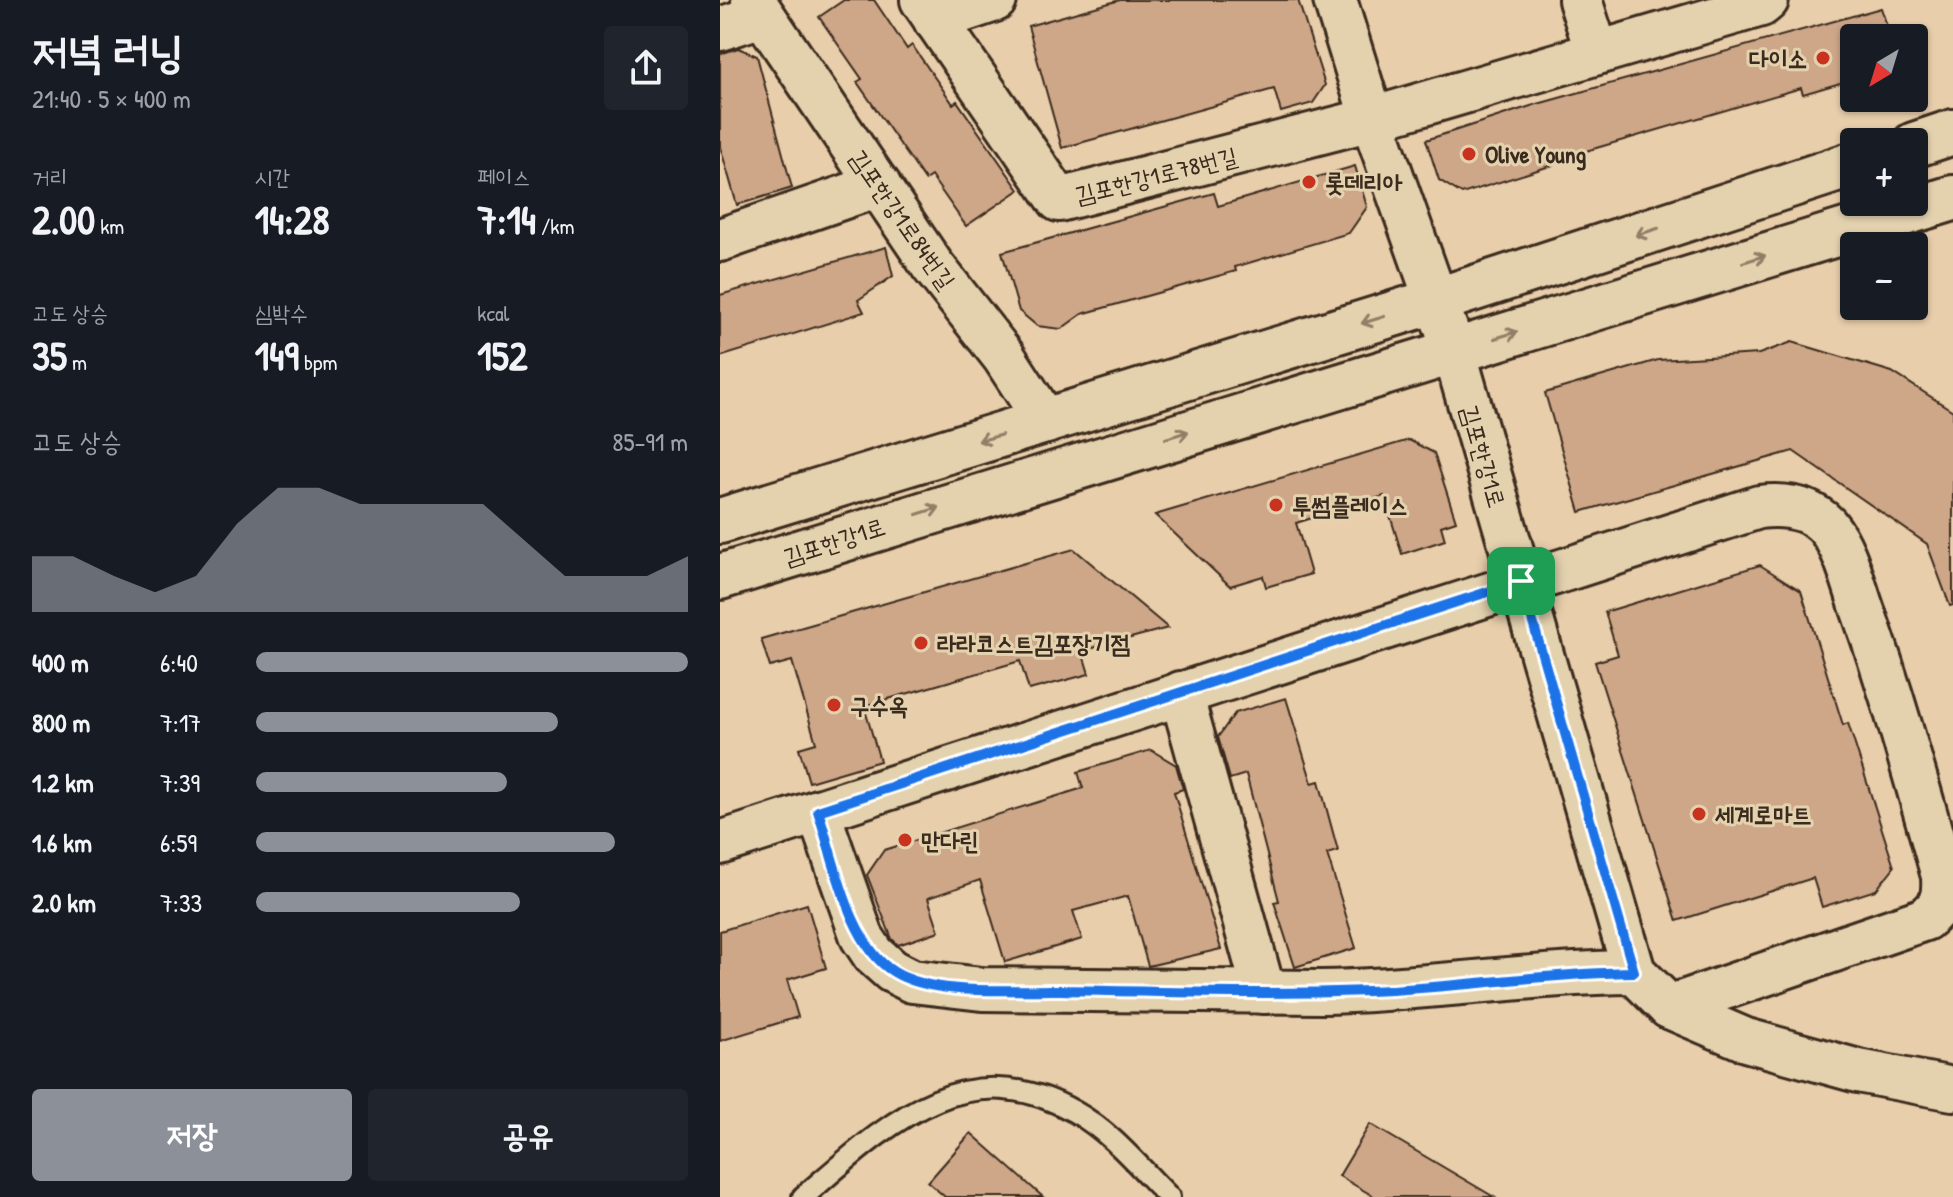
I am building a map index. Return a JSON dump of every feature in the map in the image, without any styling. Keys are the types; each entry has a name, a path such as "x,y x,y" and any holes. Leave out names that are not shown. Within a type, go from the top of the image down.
{"street":[{"name":"김포한강1로78번길","path":"995,0 928,10 1059,200 1372,119 1761,5 1767,0"},
{"path":"1335,0 1372,119 1435,301"},
{"path":"1580,0 1597,53"},
{"name":"김포한강1로84번길","path":"720,29 758,8 932,265 1004,357 1046,422"},
{"path":"1928,140 1953,132"},
{"path":"720,521 1435,301 1840,169"},
{"path":"720,240 879,185"},
{"name":"김포한강1로","path":"720,577 1953,198"},
{"name":"김포한강1로","path":"1435,301 1454,351 1634,972"},
{"path":"720,843 1521,581 1759,507 1793,507 1811,513 1837,542 1882,663 1943,876 1944,895 1938,909 1907,926 1669,1007"},
{"path":"1181,693 1264,992"},
{"path":"818,811 862,937 874,955 892,971 912,981 982,989 1372,991 1574,972 1634,972 1669,1007 1746,1040 1793,1055 1953,1089"}],"lane":[{"path":"803,1197 913,1110 964,1090 1011,1088 1076,1112 1106,1135 1169,1197"}],"building":[{"path":"844,0 874,0 907,49 912,45 953,104 957,101 1019,190 966,226 931,176 925,180 857,82 862,79 819,17"},
{"path":"1120,0 1298,0 1325,85 1313,103 1281,112 1274,89 1062,148 1028,26"},
{"path":"1881,8 1886,24 1840,24 1840,83 1803,94 1801,88 1552,161 1553,165 1462,194 1439,180 1426,140 1534,105"},
{"path":"738,48 757,56 792,188 737,205 720,146 720,54"},
{"path":"1355,166 1367,207 1349,233 1235,267 1236,271 1082,314 1061,329 1037,326 1019,311 1002,252 1214,193 1218,206"},
{"path":"886,247 893,276 858,300 864,312 720,357 720,295"},
{"path":"1792,342 1892,372 1953,411 1953,605 1950,606 1927,544 1793,451 1580,512 1545,393 1658,360 1759,354"},
{"path":"1409,440 1434,453 1456,521 1441,526 1445,540 1402,554 1384,496 1296,523 1311,574 1266,587 1263,576 1230,586 1155,515"},
{"path":"1074,549 1168,628 1082,651 1089,674 1029,690 1020,661 864,706 880,761 809,782 799,748 816,743 792,661 770,667 761,639"},
{"name":"세계로마트","path":"1760,565 1801,591 1843,725 1848,723 1894,867 1876,890 1822,907 1813,878 1677,921 1595,662 1618,655 1605,612"},
{"path":"1286,698 1312,783 1319,781 1338,851 1327,854 1356,948 1295,967 1274,902 1279,901 1246,774 1230,779 1218,737 1235,713"},
{"path":"1151,750 1176,765 1183,789 1174,792 1221,949 1148,966 1128,896 1073,911 1082,939 1005,962 980,880 928,898 939,931 898,945 892,939 867,875 884,850 1083,788 1078,772"},
{"path":"807,904 826,968 787,980 798,1017 720,1041 720,931"},
{"path":"1370,1124 1494,1197 1375,1197 1339,1176"},
{"path":"971,1133 1043,1197 945,1197 928,1182"}],"place":[{"name":"다이소","path":"1823,58"},
{"name":"Olive Young","path":"1469,154"},
{"name":"롯데리아","path":"1309,182"},
{"name":"투썸플레이스","path":"1276,505"},
{"name":"라라코스트김포장기점","path":"921,643"},
{"name":"구수옥","path":"834,705"},
{"name":"세계로마트","path":"1699,814"},
{"name":"만다린","path":"905,840"}],"route":[{"path":"1521,581 1634,972 1574,972 1372,991 982,989 912,981 892,971 874,955 862,937 818,811 1521,581"}]}
